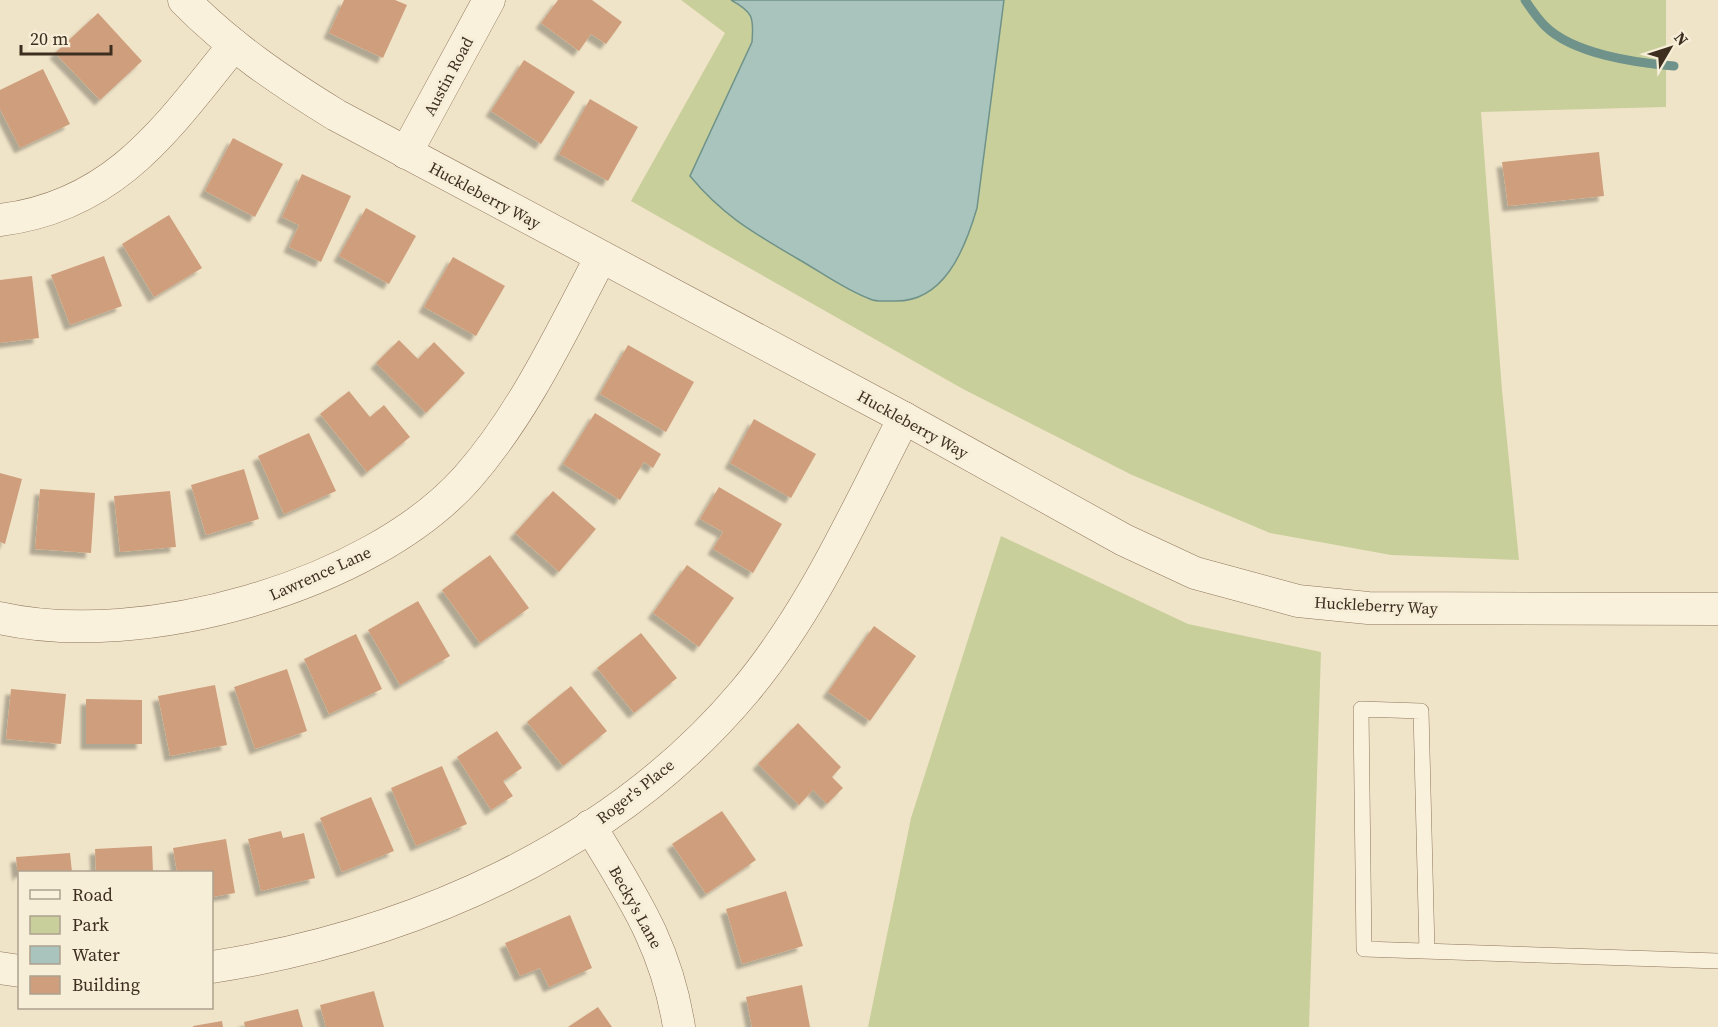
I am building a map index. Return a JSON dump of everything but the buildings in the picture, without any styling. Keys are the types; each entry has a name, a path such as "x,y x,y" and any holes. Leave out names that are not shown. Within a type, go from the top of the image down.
{"street":[{"name":"Huckleberry Way","path":"184,0 234,45 287,86 406,153 1160,557 1195,573 1288,598 1332,605 1392,609 1718,609"},
{"name":"Austin Road","path":"406,153 489,0"},
{"path":"0,220 36,212 74,198 134,162 160,136 234,45"},
{"name":"Lawrence Lane","path":"0,618 44,625 92,625 166,619 226,609 335,570 396,537 458,487 506,429 541,371 601,257"},
{"name":"Roger's Place","path":"213,967 322,944 424,912 499,878 590,826 640,790 684,752 743,692 763,667 810,596 904,418"},
{"name":"Becky's Lane","path":"590,826 656,940 665,963 679,1027"},
{"path":"0,968 18,970"}],"lane":[{"path":"1427,951 1421,711 1361,709 1364,949 1718,961"}],"green space":[{"path":"681,0 1666,0 1666,107 1481,112 1502,390 1519,560 1391,555 1270,533 1132,475 963,389 631,201 725,33"},
{"path":"1001,536 1188,624 1321,652 1309,1027 868,1027 911,818"}],"water":[{"path":"731,0 1004,0 977,208 959,256 939,284 926,294 910,300 881,301 872,300 851,291 740,223 702,190 690,176 752,42 753,27 748,12"}],"waterway":[{"path":"1525,0 1545,26 1572,44 1624,59 1674,66"}]}
